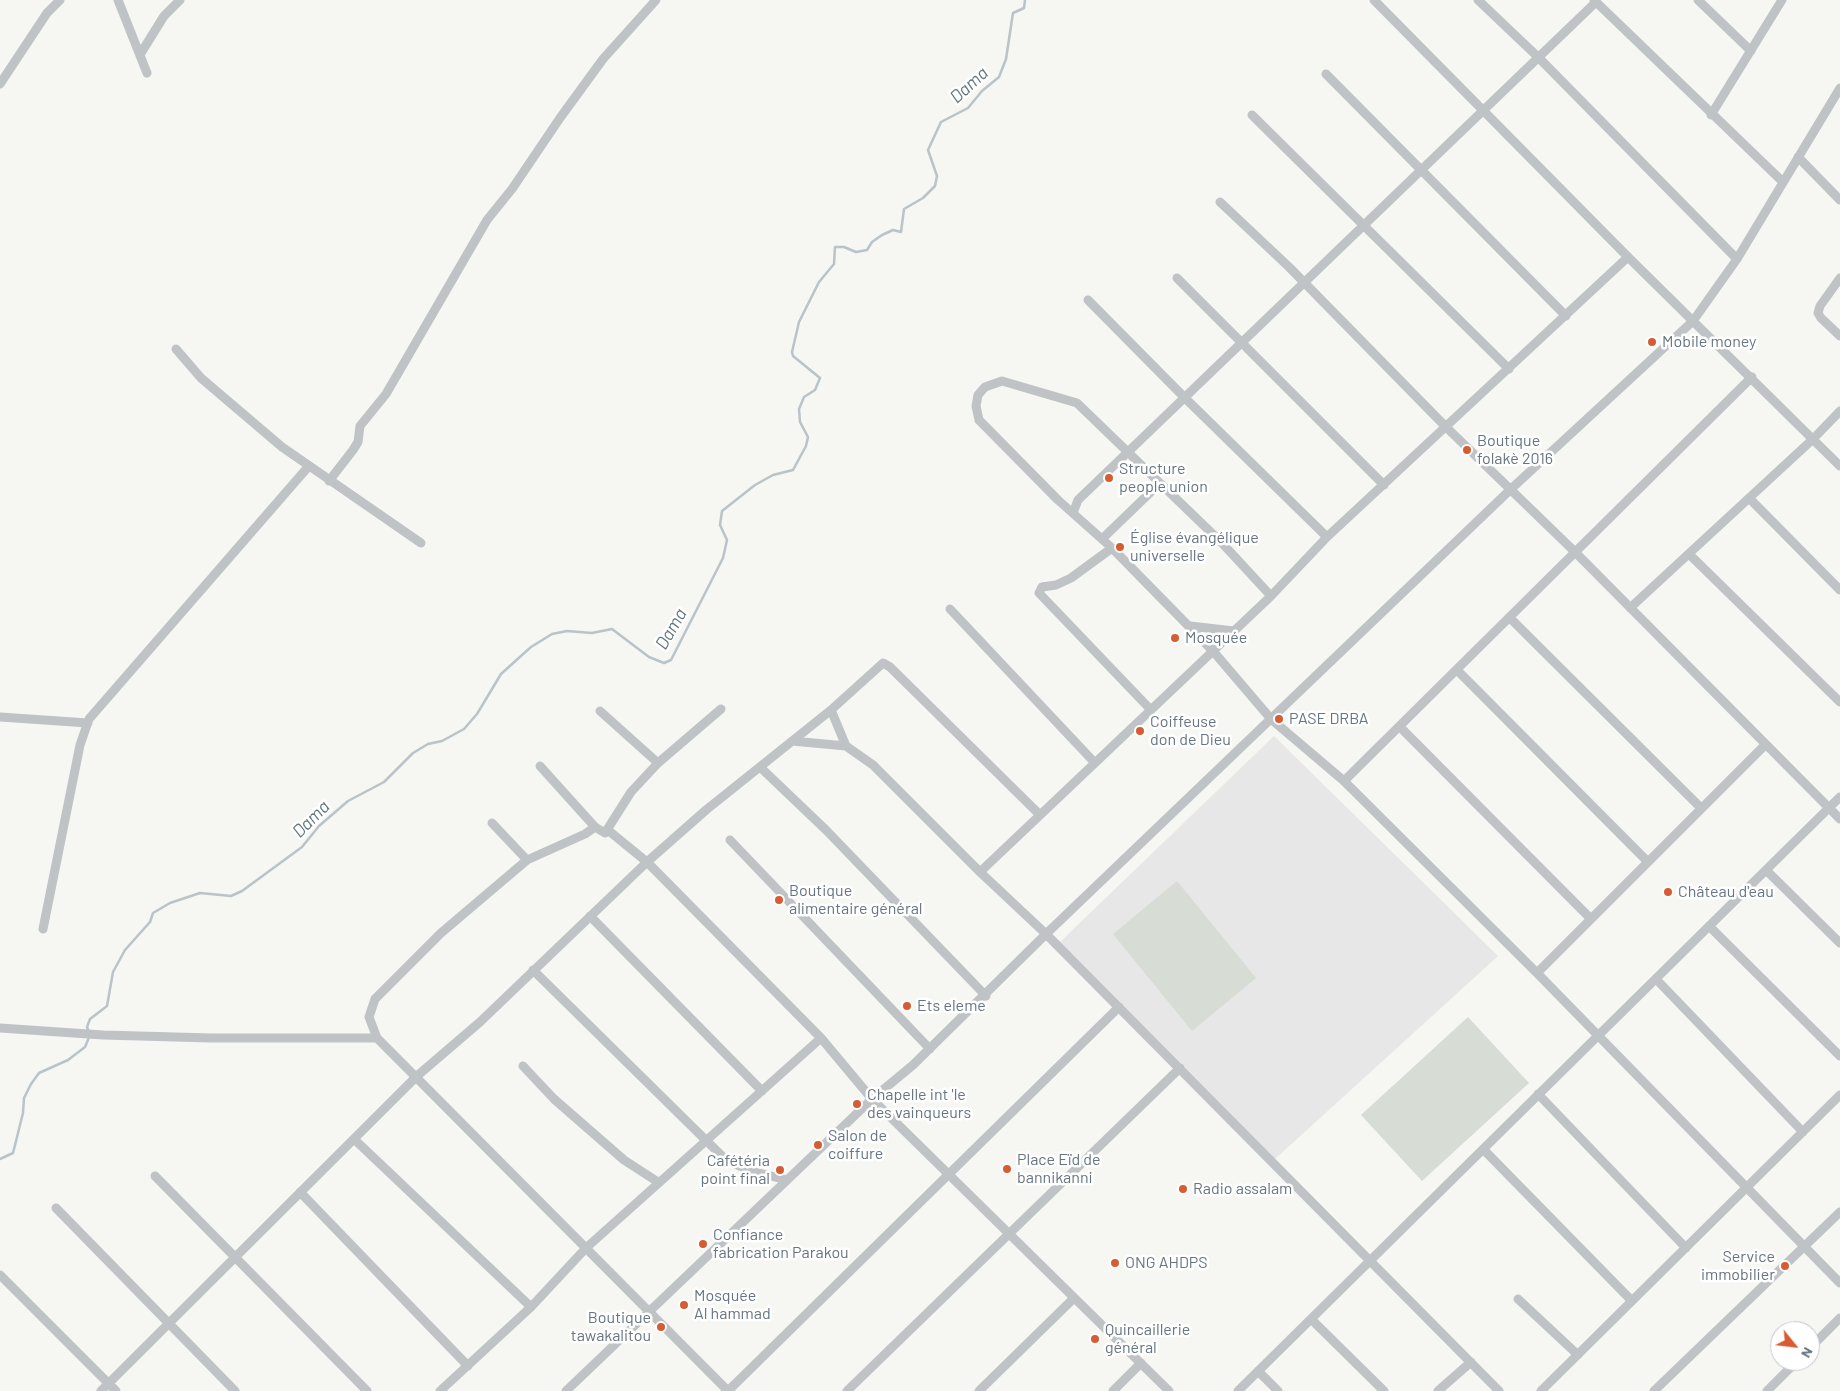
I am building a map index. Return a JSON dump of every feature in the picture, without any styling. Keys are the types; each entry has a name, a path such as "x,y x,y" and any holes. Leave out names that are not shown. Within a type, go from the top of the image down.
{"street":[{"path":"0,84 47,13 60,0"},
{"path":"118,0 141,53 147,73"},
{"path":"141,53 164,16 180,0"},
{"path":"329,481 358,442 360,426 386,394 488,220 603,59 656,0"},
{"path":"1374,0 1628,257 1752,377 1840,466"},
{"path":"1478,0 1538,57 1737,259"},
{"path":"1698,0 1751,51"},
{"path":"1711,115 1782,0"},
{"path":"1073,513 1078,500 1243,344 1595,1 1711,115 1783,182"},
{"path":"1326,74 1566,316"},
{"path":"566,1391 872,1099 930,1050 1046,934 1511,489 1693,321 1737,259 1840,88"},
{"path":"1252,115 1509,369"},
{"path":"1798,158 1840,200"},
{"path":"1220,202 1289,268 1446,427 1574,551 1840,819"},
{"path":"980,872 1271,596 1327,537 1628,257"},
{"path":"1177,278 1384,485"},
{"path":"1840,278 1820,306 1818,313 1840,336"},
{"path":"1088,300 1184,398 1327,537"},
{"path":"176,349 210,386 308,467 421,543"},
{"path":"1344,781 1510,618 1574,551 1752,377"},
{"path":"1271,596 1222,543 1077,403 1069,399 1002,381 985,387 978,395 976,406 979,420 1190,626 1271,719 1344,781 1537,973 1840,1283"},
{"path":"1630,608 1813,439 1840,411"},
{"path":"43,929 80,745 88,724 105,699 308,467"},
{"path":"1102,539 1159,484"},
{"path":"1749,498 1840,590"},
{"path":"1112,548 1071,578 1056,585 1042,587 1039,593 1151,710"},
{"path":"1689,554 1840,702"},
{"path":"950,609 1095,763"},
{"path":"1510,618 1701,808"},
{"path":"1190,626 1234,631"},
{"path":"101,1391 417,1076 480,1022 647,862 830,710 882,663 887,663 1040,815"},
{"path":"1457,670 1648,862"},
{"path":"609,831 617,812 631,792 658,763 721,709"},
{"path":"830,710 846,746"},
{"path":"600,711 658,763"},
{"path":"0,717 88,724"},
{"path":"1400,727 1591,919"},
{"path":"792,741 846,746 873,765 980,872 1046,934 1499,1391"},
{"path":"1537,973 1765,744"},
{"path":"540,766 602,833 609,831"},
{"path":"760,767 826,830 986,996"},
{"path":"1238,1391 1840,797"},
{"path":"492,823 527,860"},
{"path":"595,826 585,834 527,860 441,934 375,999 369,1017 377,1038 417,1076 728,1391 1119,1007"},
{"path":"609,831 647,862 821,1038 872,1099 1169,1391"},
{"path":"730,840 930,1050"},
{"path":"1766,870 1840,943"},
{"path":"590,916 762,1091"},
{"path":"1710,926 1840,1056"},
{"path":"534,970 727,1161 755,1172 787,1180"},
{"path":"1656,979 1803,1132"},
{"path":"0,1028 103,1035 212,1038 377,1038"},
{"path":"440,1391 531,1307 586,1248 821,1038"},
{"path":"523,1066 554,1099 624,1160 658,1182"},
{"path":"847,1391 1180,1068"},
{"path":"1538,1094 1686,1248"},
{"path":"1541,1391 1840,1095"},
{"path":"354,1139 531,1307"},
{"path":"1483,1149 1632,1301"},
{"path":"155,1176 367,1391"},
{"path":"300,1192 468,1366"},
{"path":"56,1208 235,1391"},
{"path":"1654,1391 1840,1212"},
{"path":"0,1275 116,1391"},
{"path":"979,1391 1074,1298"},
{"path":"1518,1299 1578,1355"},
{"path":"1820,1338 1840,1318"},
{"path":"1311,1319 1384,1391"},
{"path":"1438,1391 1471,1362"},
{"path":"1112,1391 1141,1363"},
{"path":"1258,1371 1278,1391"},
{"path":"1767,1391 1787,1371"}],"shaded area":[{"path":"1274,736 1498,956 1275,1159 1060,942"},
{"path":"1177,881 1256,978 1192,1031 1113,934"},
{"path":"1468,1017 1529,1083 1422,1181 1361,1115"}],"waterway":[{"name":"Dama","path":"0,1159 13,1153 23,1113 24,1098 31,1084 39,1073 68,1060 85,1047 90,1035 87,1027 90,1019 107,1006 113,972 125,950 150,922 153,913 170,903 200,893 231,896 242,891 302,847 319,826 348,801 384,782 413,753 428,744 442,741 464,729 477,714 501,674 531,647 552,634 567,631 592,633 612,629 649,657 664,663 671,660 723,558 727,540 720,525 722,511 755,485 773,475 793,470 806,446 808,437 800,422 799,409 804,397 815,390 820,378 793,356 792,352 799,322 819,282 834,264 835,247 844,247 856,252 867,250 872,242 882,235 893,230 901,232 904,209 923,198 935,186 937,176 928,150 941,122 968,108 982,91 999,77 1006,59 1013,13 1024,8 1025,0"}],"place":[{"name":"Mobile money","path":"1652,342"},
{"name":"Boutique folakè 2016","path":"1467,450"},
{"name":"Structure people union","path":"1109,478"},
{"name":"Église évangélique universelle","path":"1120,547"},
{"name":"Mosquée","path":"1175,638"},
{"name":"PASE DRBA","path":"1279,719"},
{"name":"Coiffeuse don de Dieu","path":"1140,731"},
{"name":"Château d'eau","path":"1668,892"},
{"name":"Boutique alimentaire général","path":"779,900"},
{"name":"Ets eleme","path":"907,1006"},
{"name":"Chapelle int 'le des vainqueurs","path":"857,1104"},
{"name":"Salon de coiffure","path":"818,1145"},
{"name":"Place Eïd de bannikanni","path":"1007,1169"},
{"name":"Cafétéria point final","path":"780,1170"},
{"name":"Radio assalam","path":"1183,1189"},
{"name":"Confiance fabrication Parakou","path":"703,1244"},
{"name":"ONG AHDPS","path":"1115,1263"},
{"name":"Service immobilier","path":"1785,1266"},
{"name":"Mosquée Al hammad","path":"684,1305"},
{"name":"Boutique tawakalitou","path":"661,1327"},
{"name":"Quincaillerie général","path":"1095,1339"}]}
